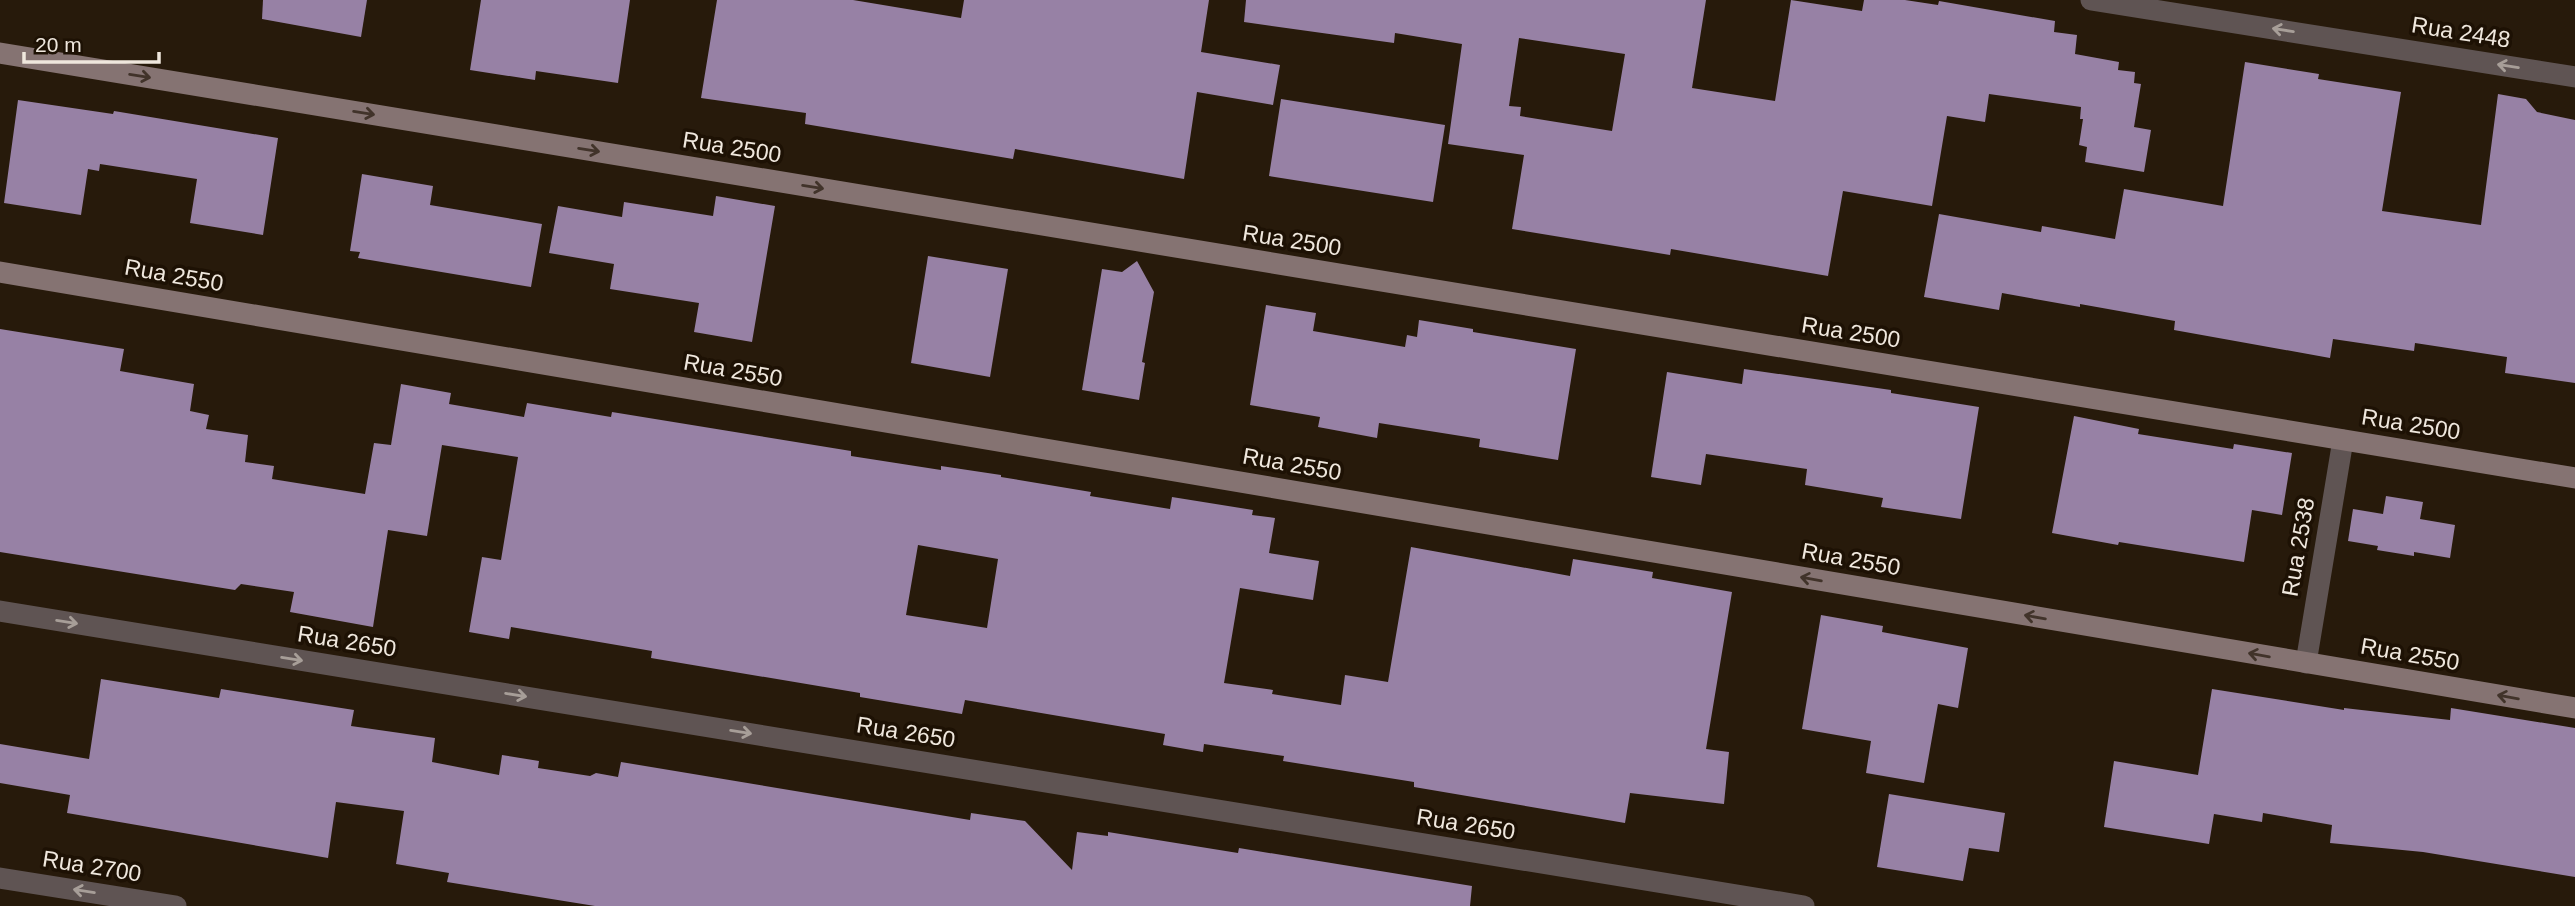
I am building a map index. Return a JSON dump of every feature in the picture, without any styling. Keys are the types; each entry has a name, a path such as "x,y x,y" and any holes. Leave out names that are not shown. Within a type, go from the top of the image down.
{"main road":[{"name":"Rua 2500","path":"0,53 2575,478"},
{"name":"Rua 2550","path":"0,272 2575,708"}],"street":[{"name":"Rua 2448","path":"2091,0 2575,77"},
{"name":"Rua 2538","path":"2306,663 2343,440"},
{"name":"Rua 2650","path":"0,611 1804,906"},
{"name":"Rua 2700","path":"0,877 176,906"}],"building":[{"path":"263,0 367,0 361,37 262,19"},
{"path":"481,0 630,0 618,83 536,71 535,80 470,70"},
{"path":"717,0 853,0 961,18 964,0 1209,0 1201,52 1280,65 1273,105 1197,92 1184,179 1015,149 1013,159 805,124 806,113 701,98"},
{"path":"1246,0 1706,0 1692,88 1775,101 1791,0 1862,11 1864,0 1905,0 1938,5 1939,1 2055,21 2054,32 2077,35 2075,54 2119,62 2118,70 2135,72 2134,83 2141,84 2134,127 2151,130 2144,172 2085,162 2087,147 2079,145 2083,119 2080,119 2081,107 1989,94 1985,122 1947,116 1932,206 1843,191 1828,276 1671,249 1670,255 1512,229 1524,155 1448,144 1462,44 1395,33 1394,43 1244,22","holes":["1519,38 1625,54 1612,131 1520,116 1521,107 1509,106"]},
{"path":"2245,62 2319,74 2318,79 2401,92 2382,211 2481,225 2498,94 2526,99 2537,112 2575,120 2575,383 2505,373 2507,357 2415,343 2414,351 2333,339 2330,358 2174,330 2175,321 2080,304 2080,307 2002,293 1999,310 1924,297 1939,214 2041,232 2042,226 2115,239 2124,189 2223,206"},
{"path":"1281,99 1445,125 1433,202 1269,176"},
{"path":"18,100 113,114 114,111 278,138 263,235 190,223 197,179 100,164 99,171 88,169 81,215 4,203"},
{"path":"362,174 433,186 430,205 542,224 531,287 358,258 360,252 350,251"},
{"path":"716,196 775,206 752,342 694,332 699,303 610,289 614,264 549,253 558,206 622,217 624,202 713,216"},
{"path":"928,256 1008,269 990,377 911,363"},
{"path":"1137,261 1154,292 1142,362 1145,363 1139,400 1082,390 1102,269 1122,272"},
{"path":"1266,305 1316,313 1313,331 1405,347 1407,335 1417,337 1419,320 1576,349 1558,460 1479,447 1480,439 1379,423 1377,438 1318,427 1320,417 1250,405"},
{"path":"0,329 124,349 120,371 194,384 190,411 209,415 206,429 248,435 245,462 274,466 272,479 365,494 374,443 391,445 401,384 451,393 449,404 524,417 527,403 611,417 612,412 851,451 851,456 941,470 941,466 1001,475 1091,492 1090,496 1170,509 1172,497 1253,510 1252,515 1275,518 1269,553 1319,561 1313,600 1240,588 1224,683 1273,690 1272,694 1341,705 1345,675 1388,682 1411,547 1570,576 1573,559 1653,572 1652,578 1732,592 1706,749 1729,752 1724,804 1630,793 1625,823 1414,787 1414,782 1283,761 1284,756 1204,744 1203,752 1163,745 1165,734 965,700 962,714 860,697 860,693 651,658 652,651 511,627 509,639 469,632 482,557 501,560 518,457 442,445 427,536 388,530 373,627 290,612 294,592 241,584 235,590 0,552","holes":["918,545 998,559 987,628 906,615"]},
{"path":"1744,369 1891,390 1891,393 1979,407 1961,519 1881,507 1883,498 1805,485 1807,469 1706,454 1701,485 1651,477 1667,372 1742,384"},
{"path":"2074,416 2139,429 2138,434 2233,449 2234,444 2292,453 2282,515 2252,510 2244,562 2052,533"},
{"path":"2386,496 2423,502 2420,519 2455,525 2450,558 2377,550 2378,546 2348,541 2353,509 2383,514"},
{"path":"1821,615 1883,626 1882,632 1968,648 1958,708 1938,704 1924,783 1866,773 1871,741 1802,729"},
{"path":"101,679 219,698 221,689 354,710 351,726 435,738 432,762 499,775 502,755 539,761 538,768 590,776 596,773 618,777 621,762 970,820 971,813 1025,821 1072,870 1077,832 1108,836 1108,832 1238,853 1239,848 1472,886 1470,906 595,906 447,882 449,873 396,864 404,811 336,802 328,858 67,813 70,795 0,783 0,744 89,759"},
{"path":"2212,689 2344,710 2450,720 2451,708 2575,728 2575,877 2423,852 2330,843 2332,825 2263,813 2262,822 2214,814 2209,844 2104,827 2114,761 2198,775"},
{"path":"1889,794 2005,813 1999,852 1969,848 1963,881 1877,867"}]}
